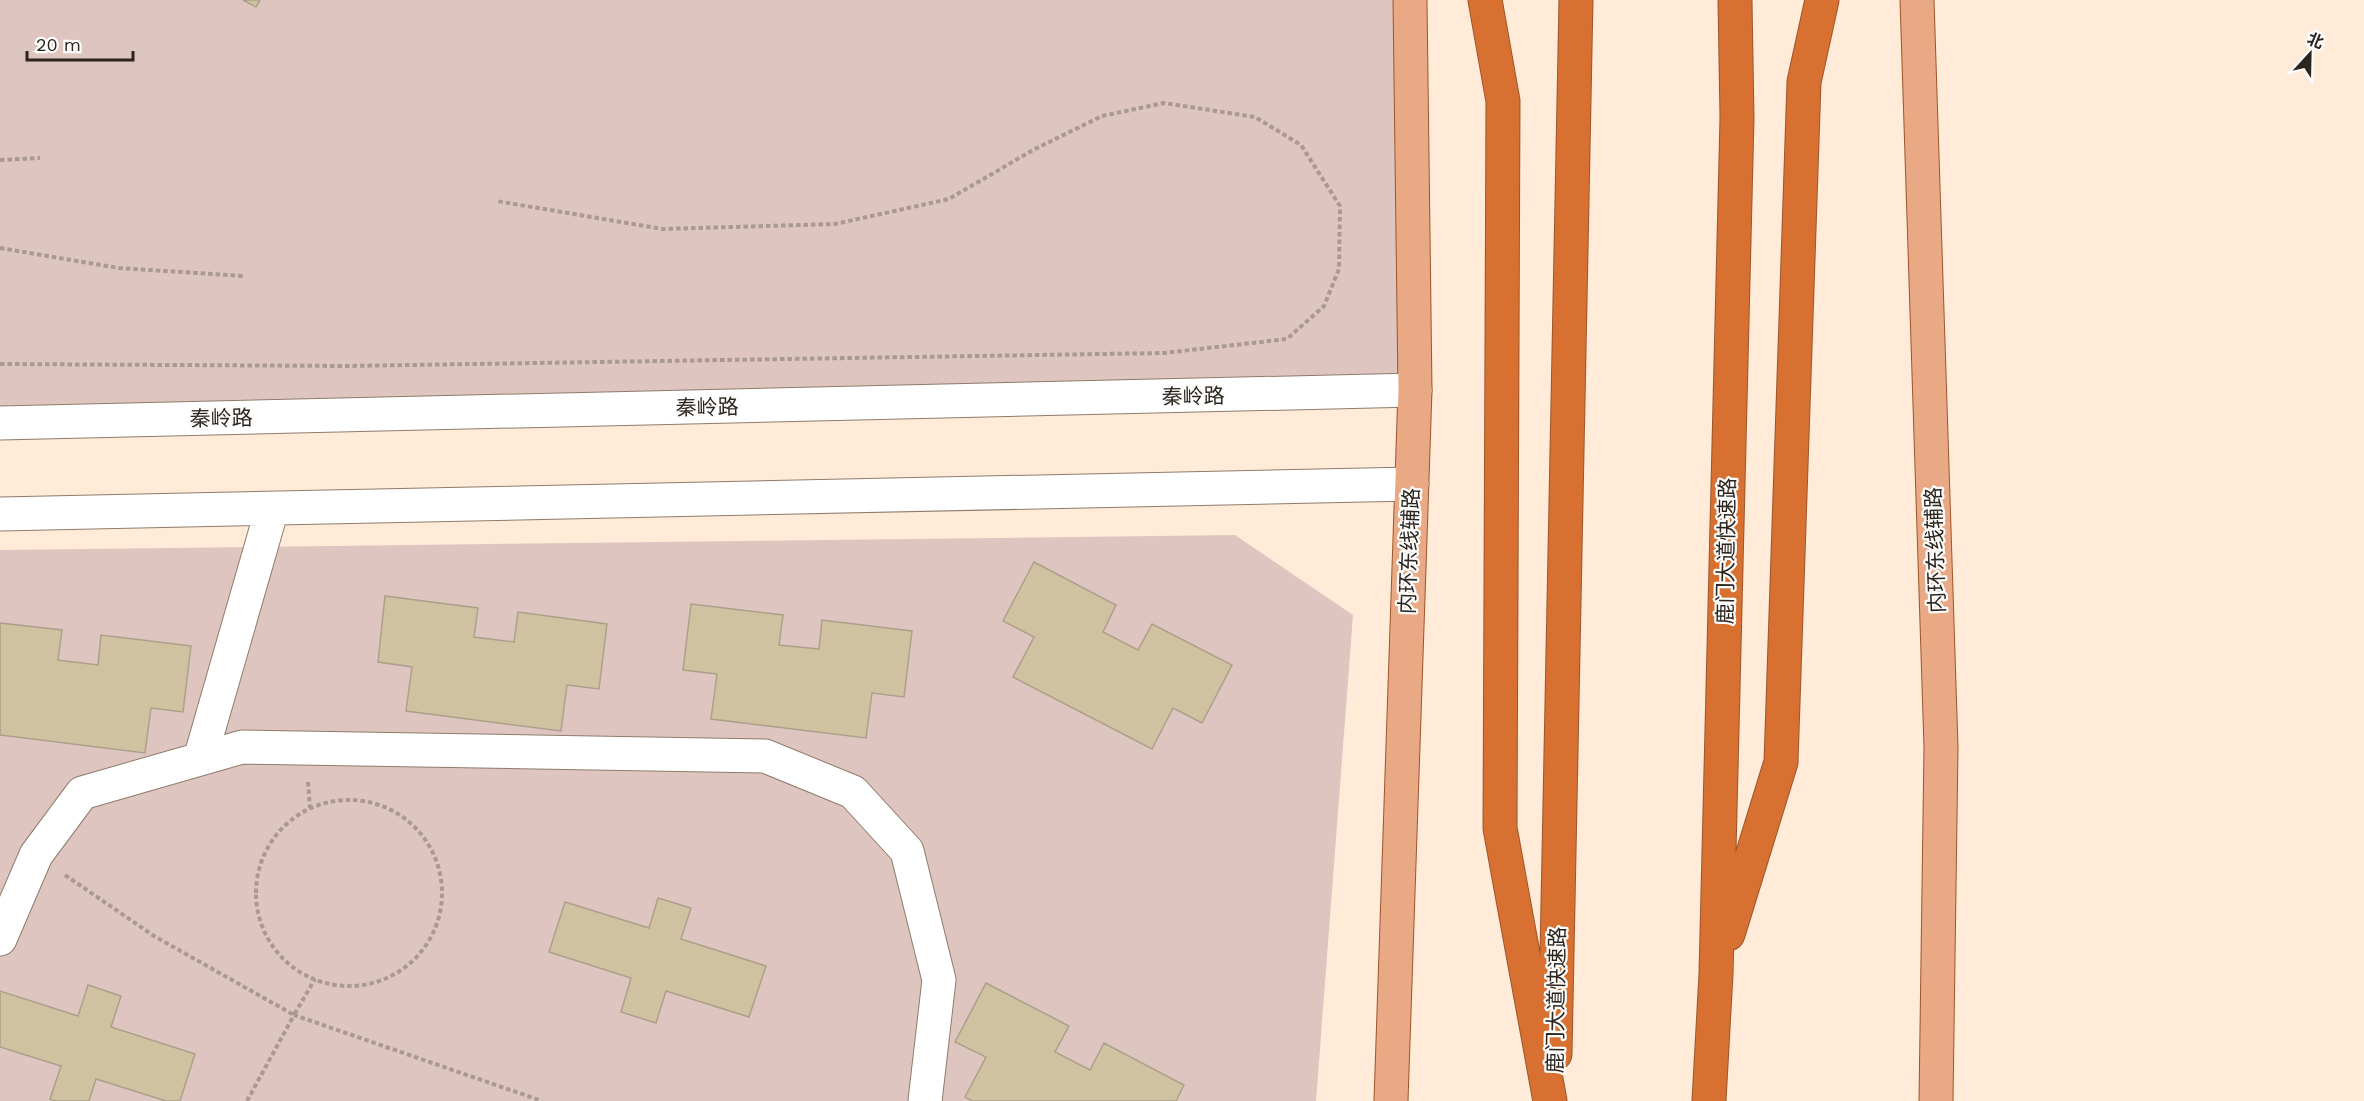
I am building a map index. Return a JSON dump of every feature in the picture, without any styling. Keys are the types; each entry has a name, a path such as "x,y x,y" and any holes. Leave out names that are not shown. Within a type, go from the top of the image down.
{"highway":[{"path":"1485,0 1503,101 1500,828 1550,1101"},
{"name":"鹿门大道快速路","path":"1554,1101 1576,0"},
{"name":"鹿门大道快速路","path":"1709,1101 1716,974 1737,118 1735,0"},
{"path":"1716,974 1781,762 1804,82 1822,0"}],"main road":[{"name":"内环东线辅路","path":"1391,1101 1415,390 1410,0"},
{"name":"内环东线辅路","path":"1917,0 1941,747 1936,1101"}],"street":[{"name":"秦岭路","path":"0,423 1415,390"},
{"path":"0,514 1412,484"},
{"path":"200,759 272,509"},
{"path":"0,939 36,855 82,793 242,747 765,756 853,792 907,851 939,980 925,1101"}],"path":[{"path":"0,364 347,366 1164,353 1287,339 1324,306 1339,269 1340,206 1301,145 1255,117 1164,103 1102,116 1033,150 949,199 836,224 663,229 496,201"},
{"path":"0,160 40,158"},
{"path":"0,248 119,268 243,276"},
{"path":"339,800 370,802 398,814 421,834 437,860 443,890 439,920 426,947 404,969 376,982 346,986 315,979 288,963 268,939 258,910 257,879 266,850 285,826 310,808 339,800"},
{"path":"36,855 154,936 294,1015 542,1101"},
{"path":"247,1101 315,979"}],"shaded area":[{"path":"0,0 1410,0 1415,390 0,423"},
{"path":"1235,535 1353,615 1316,1101 0,1101 0,550"}],"building":[{"path":"243,0 260,0 256,7"},
{"path":"1034,562 1116,605 1103,632 1138,650 1152,624 1232,665 1202,723 1173,708 1152,749 1013,677 1034,637 1003,621"},
{"path":"385,596 478,608 474,637 514,642 518,612 607,624 599,689 567,685 561,731 406,711 412,667 378,662"},
{"path":"691,604 783,615 779,645 819,649 822,620 912,631 904,697 872,693 866,738 711,719 717,674 683,670"},
{"path":"0,623 62,630 58,660 98,665 101,635 191,646 183,712 151,708 145,753 0,735"},
{"path":"658,898 691,908 681,939 766,966 749,1017 666,991 656,1023 621,1012 631,978 549,952 565,902 649,928"},
{"path":"986,983 1069,1026 1055,1052 1090,1070 1104,1043 1184,1085 1176,1101 972,1101 965,1097 986,1057 955,1042"},
{"path":"88,985 121,996 111,1027 195,1054 180,1101 166,1101 96,1079 89,1101 55,1101 50,1099 61,1066 0,1047 0,991 78,1016"}]}
